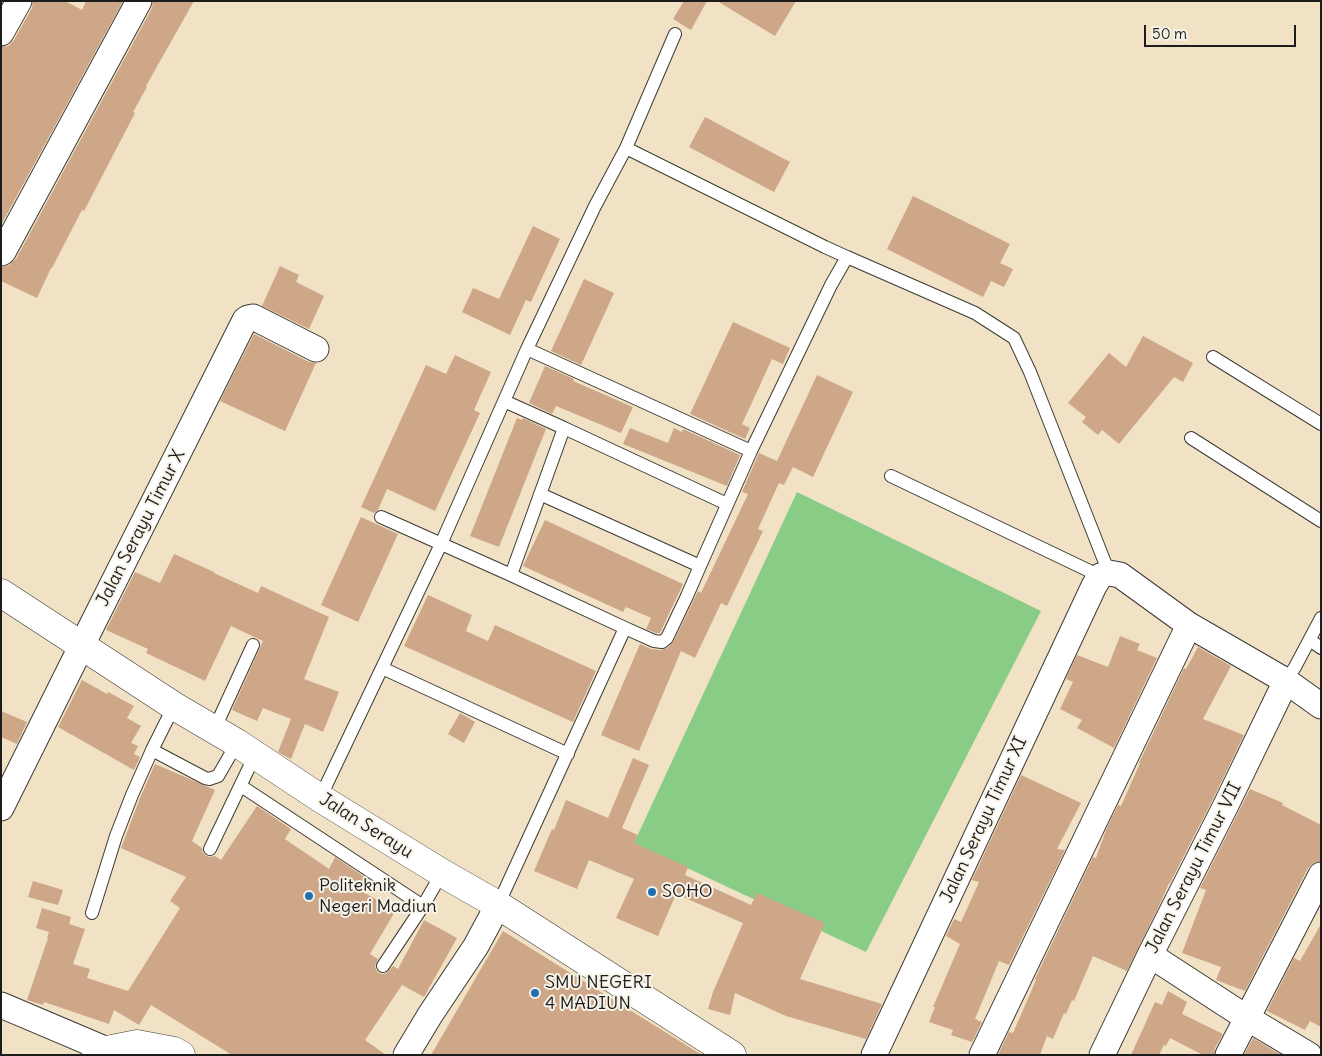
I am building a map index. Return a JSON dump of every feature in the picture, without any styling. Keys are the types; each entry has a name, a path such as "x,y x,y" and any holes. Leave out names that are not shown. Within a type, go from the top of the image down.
{"main road":[{"name":"Jalan Serayu","path":"1,593 174,706 442,873 498,905 732,1055"},
{"path":"101,1052 137,1044 174,1051 181,1055"}],"street":[{"path":"1,33 19,1"},
{"path":"1,254 4,252 139,1"},
{"name":"Jalan Serayu Timur X","path":"1,808 245,320 254,317 316,349"},
{"path":"1101,578 1120,575 1189,625 1286,681 1321,706"},
{"name":"Jalan Serayu Timur XI","path":"874,1055 1101,578"},
{"path":"982,1055 1189,625"},
{"name":"Jalan Serayu Timur VII","path":"1102,1055 1286,681"},
{"path":"1228,1055 1321,875"},
{"path":"406,1055 476,946 498,905"},
{"path":"1150,955 1247,1018 1309,1055"},
{"path":"1,1005 101,1052"}],"lane":[{"path":"320,798 441,544 527,349 595,206 626,148 675,34"},
{"path":"626,148 825,247 974,313 1014,338 1030,372 1101,578"},
{"path":"382,517 654,641 662,642 667,638 751,452 831,285 847,257"},
{"path":"527,349 751,452"},
{"path":"1213,357 1321,424"},
{"path":"504,401 728,504"},
{"path":"511,575 564,428"},
{"path":"1191,438 1321,521"},
{"path":"890,476 1101,578"},
{"path":"540,494 700,566"},
{"path":"1286,681 1321,618"},
{"path":"498,905 625,628"},
{"path":"1310,640 1321,648"},
{"path":"152,750 205,778 209,779 218,776 235,743 252,645"},
{"path":"382,668 568,754"},
{"path":"92,913 116,836 132,795 174,706"},
{"path":"210,849 241,786 235,743"},
{"path":"241,786 423,906"},
{"path":"383,966 423,906 442,873"}],"green space":[{"path":"797,492 1041,611 866,952 634,843"}],"building":[{"path":"33,1 65,1 82,10 86,1 123,1 1,225 1,47 8,46 14,40 32,8"},
{"path":"153,1 194,1 146,86 133,112 135,113 84,211 82,210 51,268 37,298 1,281 1,267 9,265 16,259 152,8"},
{"path":"684,1 707,1 691,30 673,19"},
{"path":"717,1 796,1 775,36"},
{"path":"705,117 790,162 774,192 689,147"},
{"path":"913,196 1010,244 1000,263 1013,269 1004,287 991,281 983,297 887,249"},
{"path":"533,226 560,239 531,302 526,300 510,335 462,312 473,288 499,299"},
{"path":"280,266 299,275 296,282 324,296 309,329 262,306"},
{"path":"584,279 614,293 581,365 551,351"},
{"path":"733,322 790,348 783,364 772,359 742,424 750,428 745,439 690,414"},
{"path":"254,334 309,362 316,363 285,431 220,401"},
{"path":"1143,336 1193,363 1183,382 1174,377 1119,444 1102,430 1098,435 1082,422 1086,417 1068,403 1109,353 1126,367"},
{"path":"455,355 491,372 474,410 480,413 435,511 387,489 378,510 374,513 361,507 426,365 446,374"},
{"path":"545,366 574,379 573,381 633,407 621,433 556,406 552,414 529,403"},
{"path":"817,375 853,392 813,477 793,467 784,485 779,483 758,529 763,531 727,606 721,603 695,658 681,651 639,751 601,735 640,644 651,649 661,650 667,648 674,641 698,591 701,593 748,494 742,492 759,453 777,461"},
{"path":"517,418 522,420 523,418 546,429 499,547 470,536"},
{"path":"630,428 668,443 674,428 682,432 683,429 740,455 727,486 623,444"},
{"path":"361,517 398,534 358,622 321,605"},
{"path":"545,520 683,584 660,633 646,629 651,618 626,607 623,612 523,566"},
{"path":"174,554 258,593 261,586 329,617 304,679 339,692 323,732 305,724 291,759 278,752 291,719 263,708 257,721 232,710 263,641 231,626 205,681 146,653 148,649 106,630 135,572 160,583"},
{"path":"428,595 472,615 466,631 488,641 495,625 596,671 573,722 404,646"},
{"path":"1120,636 1140,644 1137,650 1157,658 1114,748 1077,728 1082,720 1060,709 1073,682 1066,679 1077,655 1108,667"},
{"path":"1198,647 1231,666 1203,719 1244,735 1213,799 1169,883 1127,971 1093,956 1074,1001 1072,1000 1066,1014 1064,1013 1053,1039 1047,1036 1040,1055 998,1055 1009,1032 1013,1033 1035,979 1093,857 1096,858 1106,830 1118,805 1121,806 1184,668 1186,669"},
{"path":"82,680 134,706 127,718 141,726 131,743 138,746 134,754 140,757 134,770 58,727"},
{"path":"1,711 27,722 17,744 1,737"},
{"path":"460,713 475,722 464,743 448,734"},
{"path":"633,758 649,765 622,828 638,835 634,843 688,867 685,875 751,905 757,893 825,923 800,979 882,1004 866,1039 786,1016 735,993 730,1015 708,1009 713,992 743,923 676,894 658,936 616,918 634,879 589,860 577,889 534,871 566,800 608,818"},
{"name":"Politeknik Negeri Madiun","path":"155,764 215,790 192,841 202,848 206,856 215,856 221,860 257,806 291,829 285,839 329,869 335,857 366,878 359,890 396,910 370,954 378,959 375,966 379,973 387,973 393,966 398,969 424,920 457,938 424,997 402,985 365,1040 386,1055 232,1055 151,1005 139,1025 114,1010 109,1024 44,1002 43,1005 27,1000 49,932 36,928 42,908 71,917 69,924 85,929 73,964 90,969 87,978 128,991 180,908 170,901 186,877 121,848"},
{"path":"1021,775 1081,803 1057,849 1065,850 1009,965 999,961 975,1019 982,1022 972,1042 951,1035 953,1030 929,1022 935,1007 933,1007 960,944 946,936 954,919 961,922 979,882 972,880"},
{"path":"1250,789 1283,803 1282,805 1321,825 1321,861 1314,863 1308,868 1245,991 1216,980 1221,967 1182,953 1206,890 1200,888"},
{"path":"33,881 63,890 58,905 28,897"},
{"path":"1321,924 1321,1027 1310,1021 1305,1030 1267,1011 1294,958 1300,961"},
{"name":"SMU NEGERI 4 MADIUN","path":"503,931 702,1055 431,1055"},
{"path":"1168,991 1187,1002 1182,1014 1223,1034 1215,1048 1214,1055 1203,1055 1170,1038 1159,1055 1131,1055 1155,1002 1162,1005"},
{"path":"1253,1038 1281,1055 1244,1055"}],"place":[{"name":"SOHO","path":"652,892"},
{"name":"Politeknik Negeri Madiun","path":"309,896"},
{"name":"SMU NEGERI 4 MADIUN","path":"535,993"}]}
